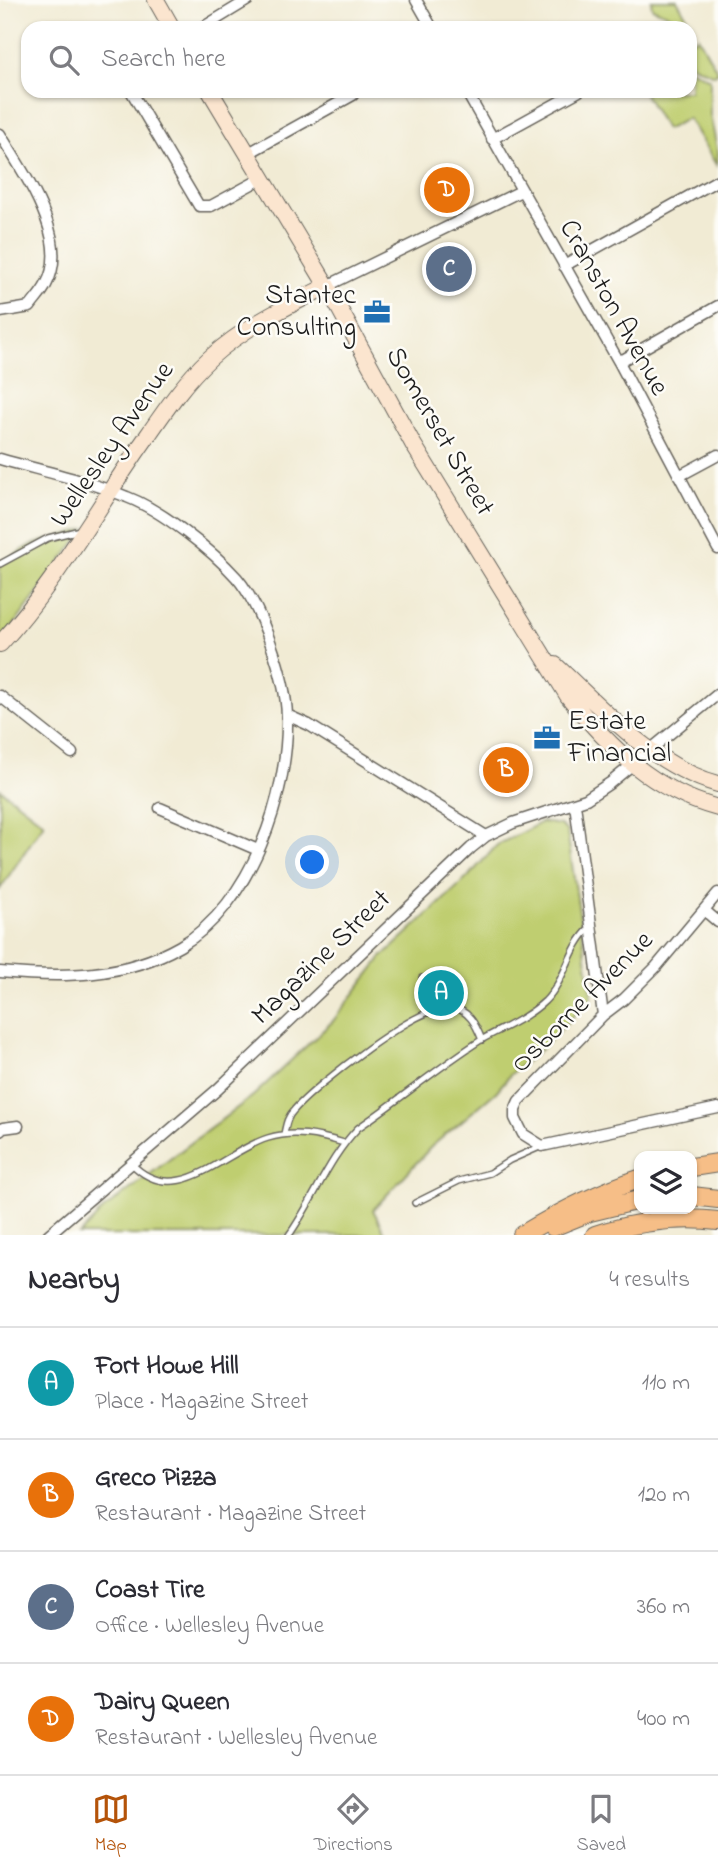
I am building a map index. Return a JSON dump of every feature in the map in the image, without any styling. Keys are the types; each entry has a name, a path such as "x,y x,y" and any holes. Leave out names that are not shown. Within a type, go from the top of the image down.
{"main road":[{"path":"156,0 169,21"},
{"name":"Somerset Street","path":"214,98 327,286 413,444 568,696 592,727 631,765 679,795 718,808"},
{"name":"Wellesley Avenue","path":"0,644 43,594 109,490 167,407 208,360 252,326 327,286"},
{"name":"Somerset Street","path":"541,652 649,750 689,773 718,784"},
{"path":"697,1166 718,1163"},
{"path":"522,1235 568,1208 634,1181"},
{"path":"697,1197 718,1199"},
{"path":"535,1235 590,1212 634,1201"},
{"path":"594,1235 643,1222 691,1219 718,1221"}],"street":[{"path":"214,21 248,0"},
{"path":"416,0 428,21"},
{"path":"135,98 199,205 211,206 261,179"},
{"path":"247,155 348,98"},
{"name":"Cranston Avenue","path":"470,98 619,362 718,548"},
{"path":"492,139 566,98"},
{"path":"0,134 52,229 53,256 48,284 30,307 0,312"},
{"path":"564,266 718,180"},
{"name":"Wellesley Avenue","path":"327,286 521,191"},
{"path":"619,362 718,306"},
{"path":"679,476 718,455"},
{"path":"0,459 109,490 145,505 212,554 239,580 252,599 268,637 282,684 287,715 282,779 268,825 234,895 212,921 166,954 127,968 90,975 0,972"},
{"name":"Magazine Street","path":"48,1235 218,1089 486,836 525,818 575,804 603,787 718,694"},
{"path":"0,696 72,753"},
{"path":"287,715 309,725 486,836"},
{"path":"575,804 603,1015"},
{"path":"160,808 258,850"},
{"name":"Osborne Avenue","path":"542,1146 523,1134 515,1118 519,1101 603,1015 624,999 656,967 718,893"},
{"path":"704,909 718,922"},
{"path":"542,1146 718,1108"},
{"path":"0,1131 18,1126"}],"lane":[{"path":"0,564 48,538 85,529"},
{"path":"289,1235 302,1217 331,1162 358,1128 482,1040 527,1016 548,998 582,936 593,925"},
{"path":"422,978 428,1011"},
{"path":"284,1134 286,1121 292,1111 316,1088 428,1011 446,1007 461,1010 476,1024 482,1040"},
{"path":"131,1163 142,1175 149,1178 178,1180 204,1173 246,1146 284,1134 324,1137 344,1143"},
{"path":"415,1203 462,1179 490,1173 508,1161 542,1146"}],"green space":[{"path":"651,0 677,0 687,17 676,21 652,8"},
{"path":"697,38 718,72 715,75 697,68"},
{"path":"697,72 710,79 710,115 718,153 717,166 688,118 666,130 647,98 697,98"},
{"path":"85,529 0,644 0,564 31,545"},
{"path":"0,789 44,823 0,889"},
{"path":"542,822 560,825 567,831 592,997 542,1048 510,1075 496,1092 431,1147 373,1210 386,1235 79,1235 103,1210 254,1095 333,1021 383,956 468,877 497,845"}],"place":[{"name":"Dairy Queen","path":"447,190"},
{"name":"Coast Tire","path":"449,269"},
{"name":"Stantec Consulting","path":"377,312"},
{"name":"Estate Financial","path":"547,738"},
{"name":"Greco Pizza","path":"506,770"},
{"name":"Fort Howe Hill","path":"441,993"}]}
